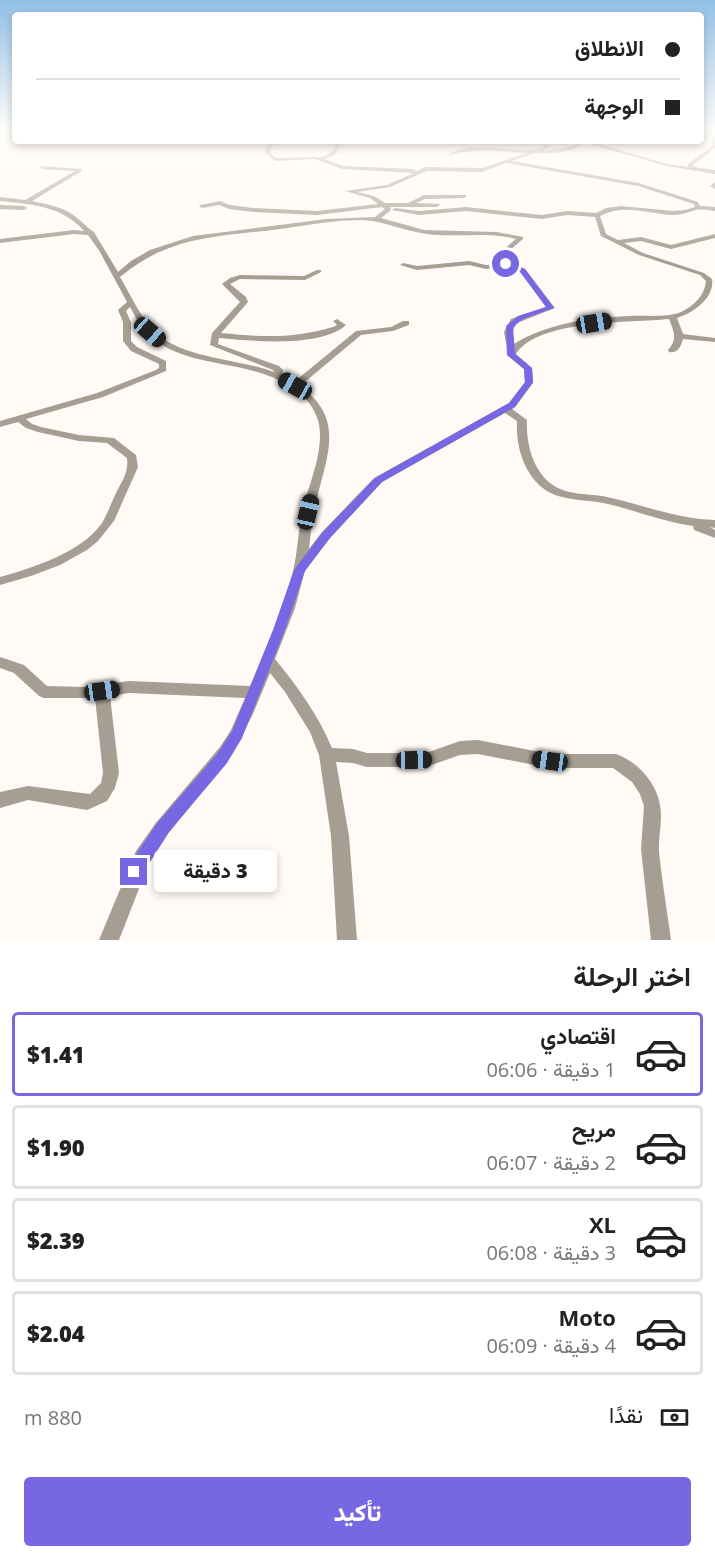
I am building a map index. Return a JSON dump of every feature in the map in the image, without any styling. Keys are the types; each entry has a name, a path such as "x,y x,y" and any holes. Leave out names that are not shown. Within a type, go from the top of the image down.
{"street":[{"path":"26,202 73,174"},
{"path":"413,174 388,186 348,192 372,197 387,207 419,213 466,209 542,217 567,213 597,215 622,207 677,212 698,208 715,209"},
{"path":"578,174 656,189 696,203 698,208"},
{"path":"409,205 424,197 464,196"},
{"path":"0,199 51,207 75,216 92,233 150,332 171,346 277,376 295,386 318,408 324,430 324,444 308,512 299,570 237,734 222,758 148,848 134,872 109,940"},
{"path":"202,206 220,203 232,208 317,213 409,205 437,205"},
{"path":"0,207 40,209 51,207"},
{"path":"376,219 387,207"},
{"path":"512,352 514,348 538,334 559,329 623,319 672,316 692,310 709,288 712,279 695,271 641,254 601,232 597,215"},
{"path":"117,276 146,255 194,238 293,225 376,219 423,233 490,231 522,239 507,249 509,264"},
{"path":"0,241 74,232 92,233"},
{"path":"617,242 641,239 671,247 715,233"},
{"path":"299,570 326,535 378,480 506,409 512,405 529,382 528,368 513,359 508,332 514,321 551,308 523,270 509,264 488,267 469,263 428,267 403,266"},
{"path":"277,376 279,370 276,368 214,345 215,334 244,302 243,298 226,285 228,280 245,277 264,279 306,277 319,271"},
{"path":"0,424 100,396 163,369 163,363 134,350 127,341 127,322 122,310 131,303"},
{"path":"672,316 680,336 677,346 672,350"},
{"path":"215,334 265,341 292,340 336,329 342,325 337,321"},
{"path":"295,386 359,333 389,330 406,323"},
{"path":"680,336 715,340"},
{"path":"506,409 522,420 522,439 538,477 548,487 559,492 607,501 690,523 715,534"},
{"path":"0,581 84,547 98,535 111,517 132,472 132,456 110,440 79,438 38,429 20,419"},
{"path":"690,523 715,524"},
{"path":"267,659 316,729 327,755 340,836 347,940"},
{"path":"0,662 19,669 44,692 102,691 129,687 254,692"},
{"path":"0,800 28,794 87,802 95,801 104,793 111,783 111,773 102,691"},
{"path":"327,755 353,756 367,760 426,760 460,748 478,747 550,761 616,761 638,777 647,790 652,806 650,849 661,940"}],"route":[{"path":"134,872 163,827 222,758 237,734 279,630 299,570 326,535 378,480 512,405 529,382 528,368 513,359 511,355 508,332 514,321 551,308 523,270 515,265 506,264"}]}
